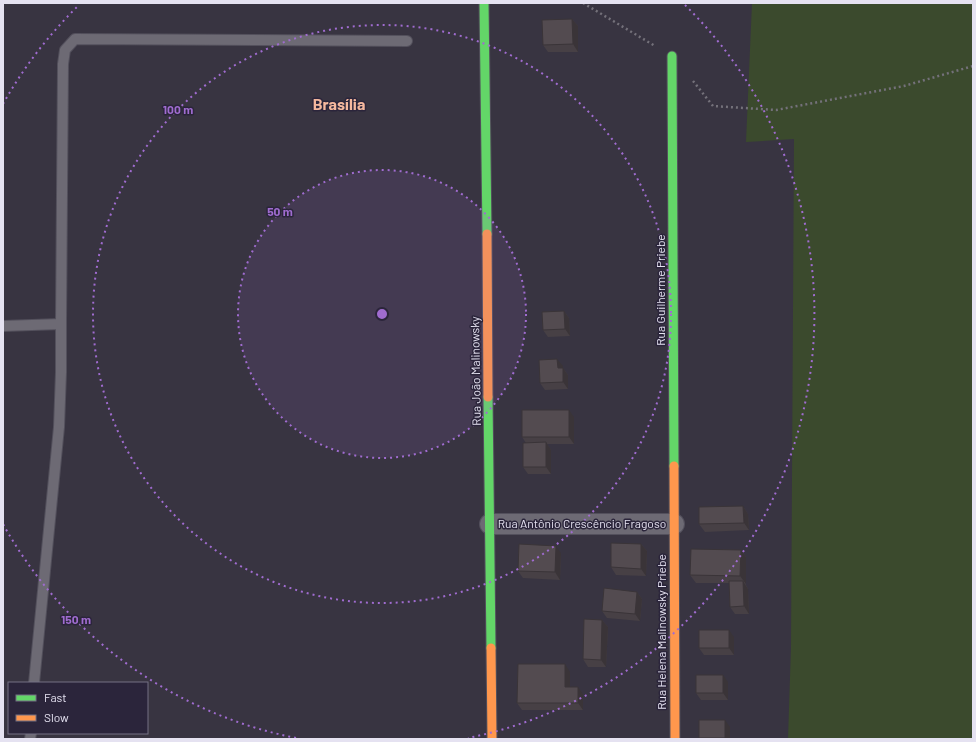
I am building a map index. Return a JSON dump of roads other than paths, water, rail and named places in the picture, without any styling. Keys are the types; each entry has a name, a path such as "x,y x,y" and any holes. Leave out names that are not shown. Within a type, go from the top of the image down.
{"street":[{"name":"Rua João Malinowsky","path":"484,3 492,739"},
{"name":"Rua Guilherme Priebe","path":"672,56 674,524"},
{"name":"Rua Antônio Crescêncio Fragoso","path":"490,524 674,524"},
{"name":"Rua Helena Malinowsky Priebe","path":"674,524 675,739"}],"lane":[{"path":"34,682 59,427 61,372 63,64 65,50 75,39 407,41"},
{"path":"3,326 61,324"}],"district":[{"name":"Brasília","path":"339,104"}]}
